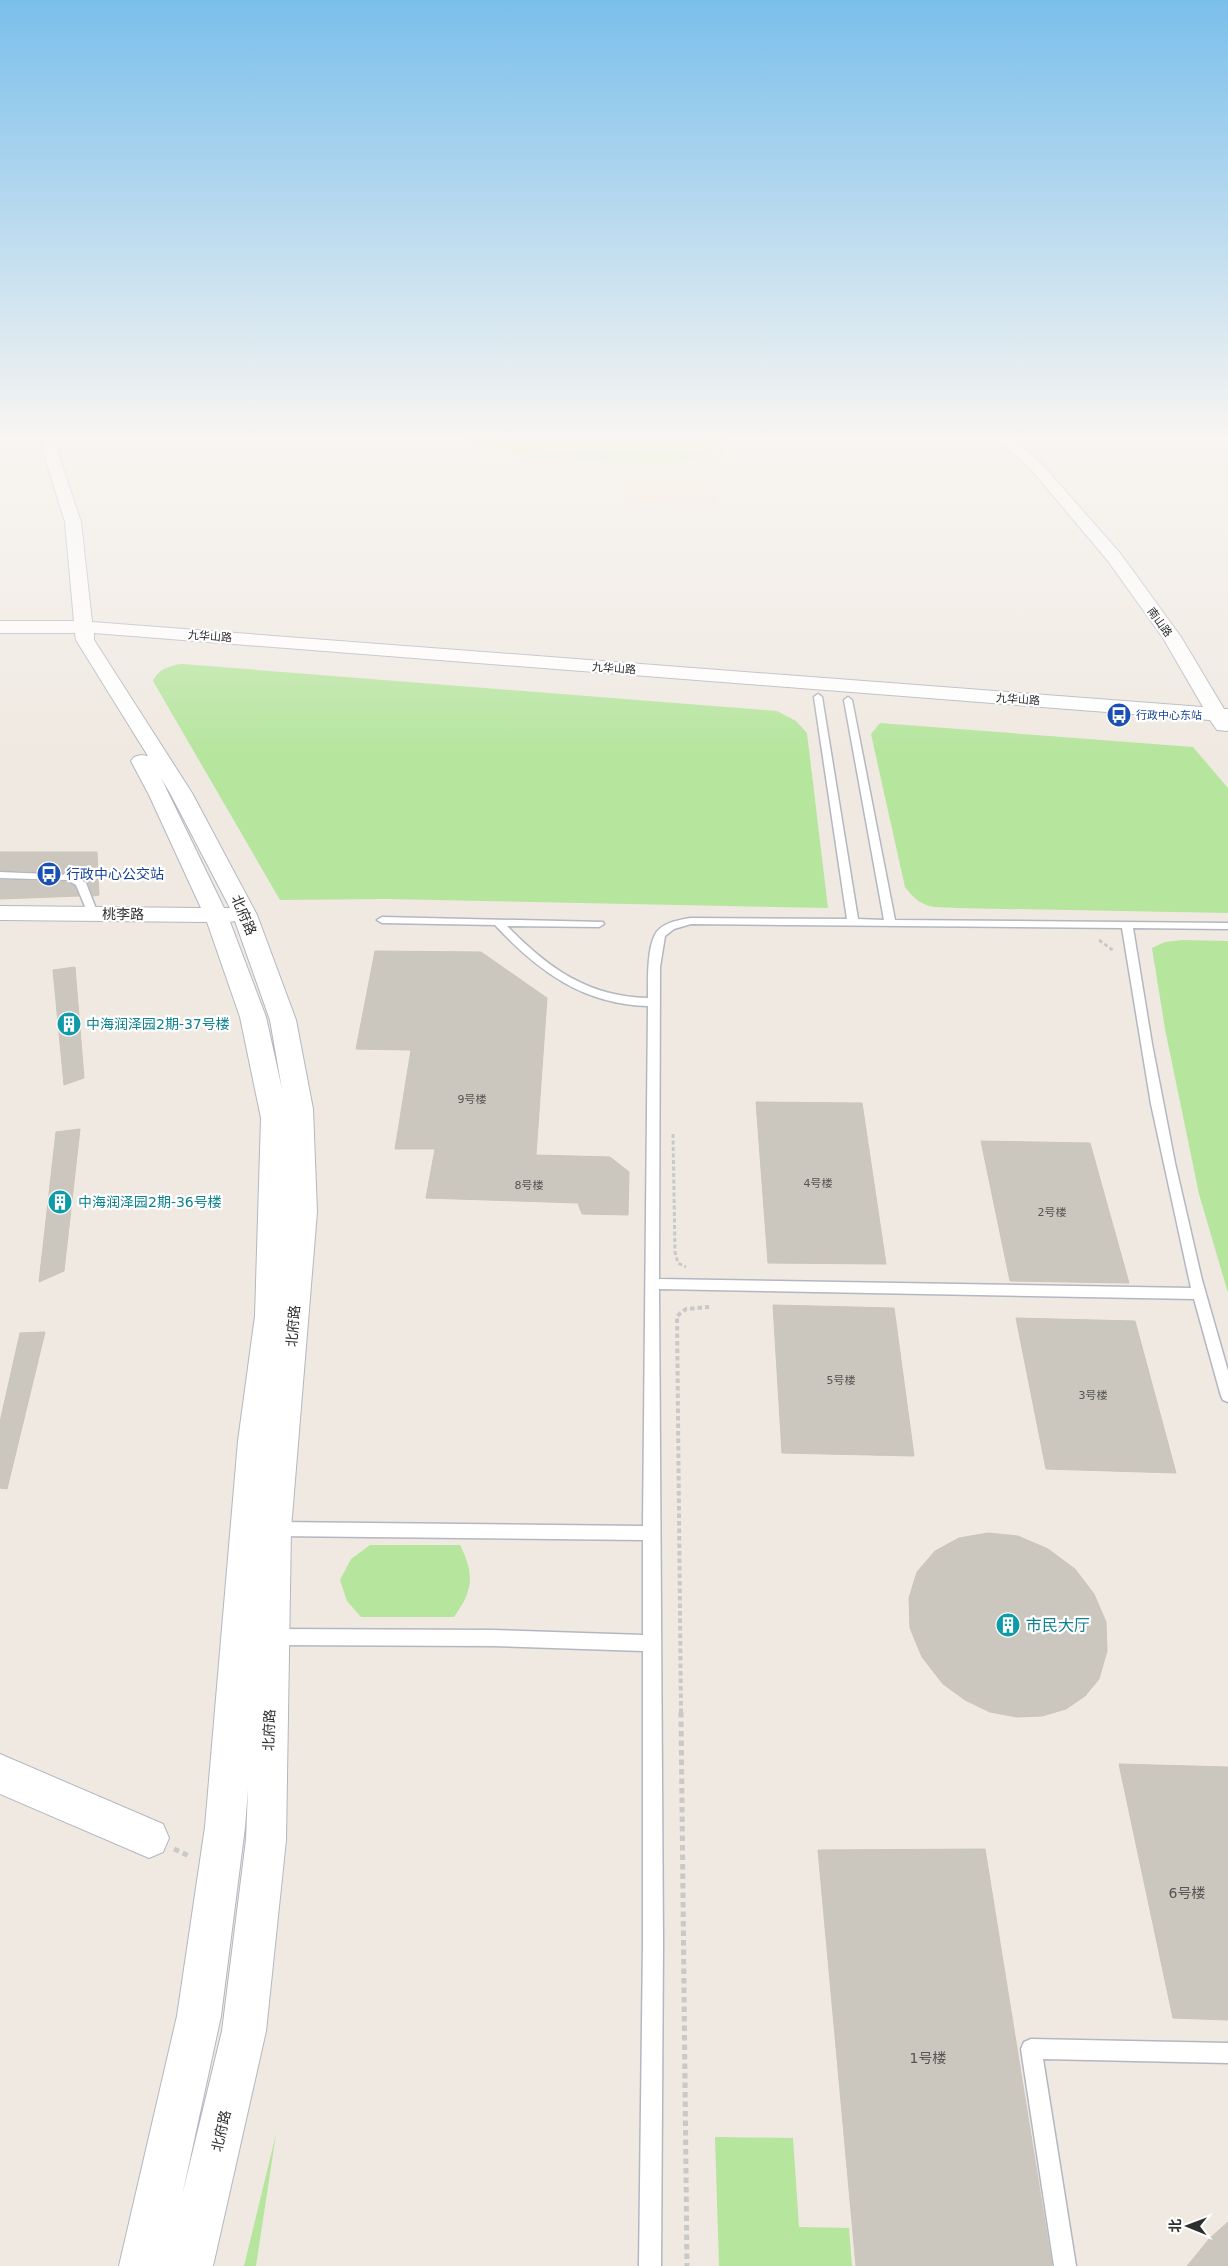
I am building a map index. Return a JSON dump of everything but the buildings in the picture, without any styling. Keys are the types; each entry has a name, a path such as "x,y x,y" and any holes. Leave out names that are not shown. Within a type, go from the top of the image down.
{"main road":[{"name":"北府路","path":"60,541 78,633 160,795 231,915 283,1020 299,1110 303,1212 274,1529 266,1840 244,2031 189,2266"},
{"name":"北府路","path":"74,541 78,633"},
{"name":"南山路","path":"1100,541 1114,557 1172,638 1225,723"},
{"name":"九华山路","path":"0,627 1225,723"},
{"name":"九华山路","path":"0,640 78,633 848,700 1225,723"},
{"name":"桃李路","path":"0,913 231,915"},
{"name":"北府路","path":"143,2266 199,2016 220,1869 225,1828 255,1441 270,1316 275,1118 231,915"},
{"path":"0,1774 149,1838"}],"lane":[{"path":"818,697 854,921"},
{"path":"848,700 890,922"},
{"path":"0,875 69,877 81,883 93,914"},
{"path":"382,920 599,924"},
{"path":"650,2266 653,1952 651,1533 654,967 656,947 660,935 670,927 690,921 854,921 1228,926"},
{"path":"498,922 530,955 580,986 607,998 655,1002"},
{"path":"1127,926 1146,1052 1170,1170 1200,1294 1228,1396"},
{"path":"652,1284 1200,1294"},
{"path":"274,1529 651,1533"},
{"path":"271,1636 492,1638 651,1643"},
{"path":"1065,2266 1031,2049 1228,2053"}],"path":[{"path":"1096,938 1103,941 1115,952"},
{"path":"672,1126 675,1252 678,1263 692,1269"},
{"path":"687,2266 677,1316 686,1308 709,1307"},
{"path":"149,1838 220,1869"}],"green space":[{"path":"182,664 777,711 796,721 807,733 828,908 385,899 280,900 153,681 158,673 165,668"},
{"path":"880,723 1193,747 1228,788 1228,913 948,908 934,907 922,903 905,887 871,734"},
{"path":"1182,940 1228,941 1228,1293 1199,1194 1165,1029 1152,948 1165,942"},
{"path":"370,1545 460,1545 468,1565 470,1582 465,1599 454,1617 361,1617 347,1601 340,1580 351,1559"},
{"path":"276,2134 256,2266 244,2266"},
{"path":"715,2137 793,2138 799,2227 849,2228 852,2266 719,2266"}],"place":[{"name":"行政中心东站","path":"1119,715"},
{"name":"行政中心公交站","path":"49,874"},
{"name":"中海润泽园2期-37号楼","path":"69,1024"},
{"name":"中海润泽园2期-36号楼","path":"60,1202"},
{"name":"市民大厅","path":"1008,1625"}]}
